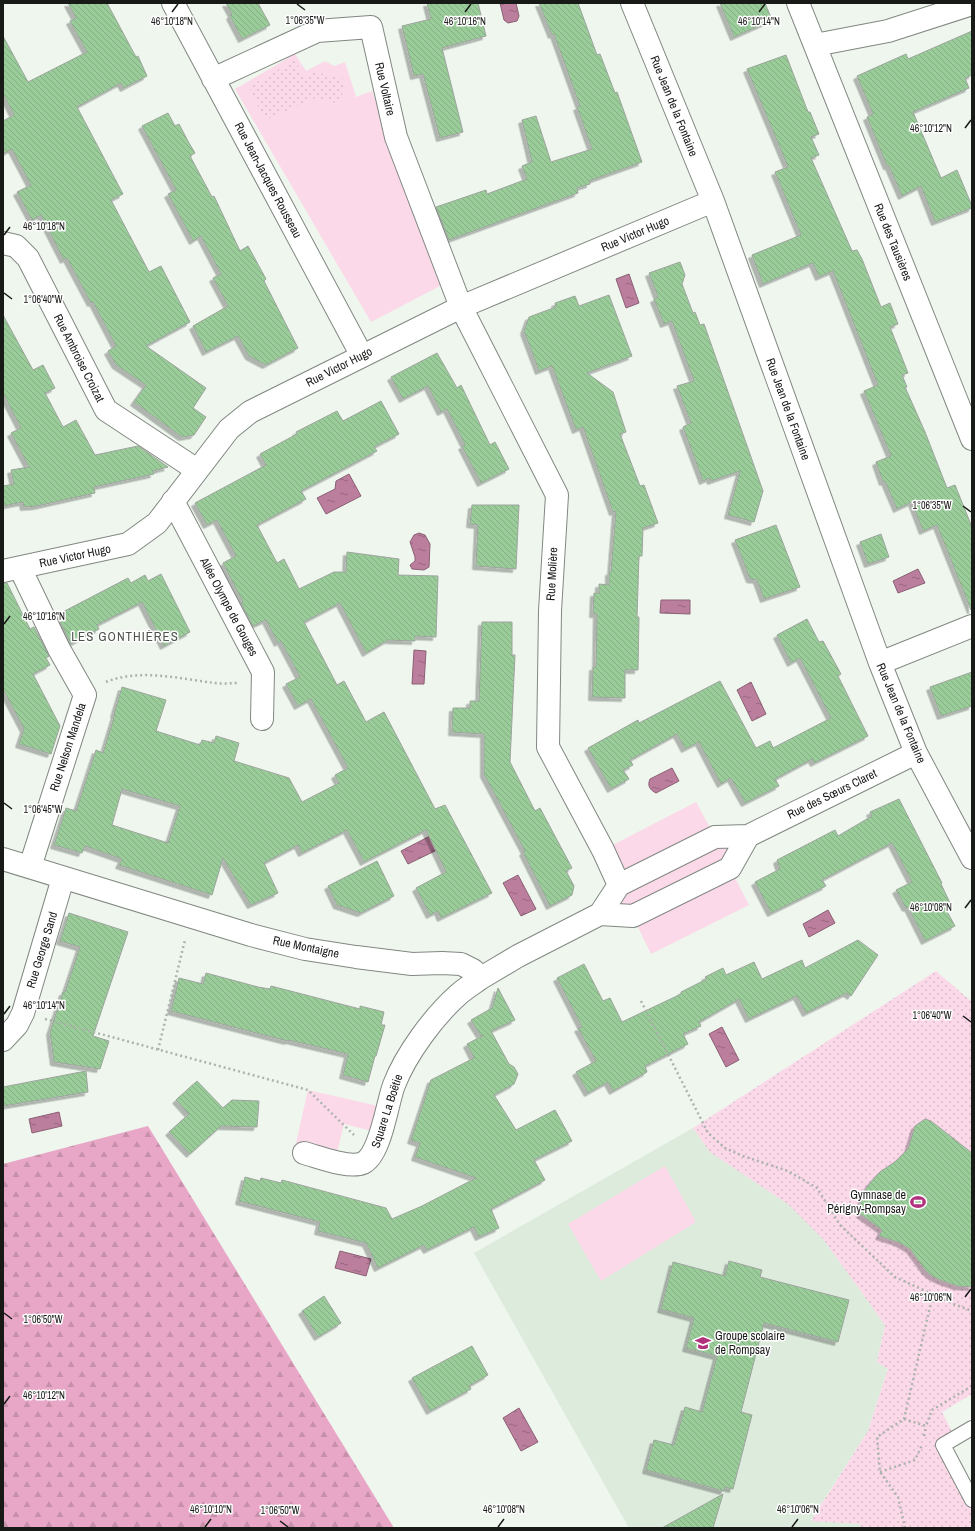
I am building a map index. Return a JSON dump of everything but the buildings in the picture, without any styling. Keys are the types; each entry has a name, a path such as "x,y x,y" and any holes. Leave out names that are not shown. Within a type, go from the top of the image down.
{"street":[{"name":"Rue Jean-Jacques Rousseau","path":"173,3 362,356"},
{"name":"Rue Jean de la Fontaine","path":"632,3 713,201 880,663 916,753 972,858"},
{"name":"Rue des Tausières","path":"798,3 972,438"},
{"path":"815,45 888,31 972,4"},
{"name":"Rue Voltaire","path":"214,79 317,31 371,27 396,137 461,307"},
{"name":"Rue Victor Hugo","path":"11,569 128,544 157,523 229,429 250,412 461,307 713,201"},
{"name":"Rue Ambroise Croizat","path":"3,242 16,246 28,258 106,410 197,470"},
{"name":"Rue Molière","path":"461,307 557,495 550,611 548,747 603,850 619,885"},
{"name":"Allée Olympe de Gouges","path":"173,502 263,672 262,719"},
{"name":"Rue Nelson Mandela","path":"11,569 85,694 30,867"},
{"path":"880,663 972,626"},
{"name":"Rue des Sœurs Claret","path":"619,885 714,837 748,836 916,753"},
{"path":"600,914 633,916 730,868 748,836"},
{"name":"Rue Montaigne","path":"3,860 251,935 305,949 412,964 461,964 473,970 481,978"},
{"name":"Rue George Sand","path":"3,1040 17,1025 23,1013 64,878"},
{"path":"481,978 518,956 600,914 619,885"},
{"name":"Square La Boëtie","path":"304,1154 347,1165 363,1162 374,1153 380,1137 387,1104 394,1084 406,1060 430,1026 446,1007 459,994 481,978"}],"lane":[{"path":"972,1428 943,1446 972,1500"}],"path":[{"path":"85,694 107,681 137,675 188,679 216,684 241,683 263,672"},
{"path":"158,1050 190,916"},
{"path":"641,1001 708,1133 725,1148 743,1156 788,1171 817,1188 840,1225 895,1277 972,1311"},
{"path":"23,1013 308,1090 374,1153"},
{"path":"905,1528 898,1498 880,1472 877,1437 904,1419 932,1294"},
{"path":"880,1472 915,1460 922,1448 926,1426 932,1410 972,1386"},
{"path":"904,1419 926,1426"}],"shaded area":[{"path":"295,54 306,71 325,61 334,66 345,62 356,97 372,91 442,285 371,322 235,89"},
{"path":"294,60 305,77 315,72 344,79 341,104 315,98 265,120 249,87"},
{"path":"696,802 715,837 748,836 730,868 749,905 651,954 633,917 600,914 619,885 603,850"},
{"path":"936,971 972,1002 972,1394 942,1412 955,1438 944,1445 972,1500 972,1528 859,1528 861,1524 811,1521 868,1431 888,1369 877,1362 885,1325 824,1240 788,1204 710,1152 693,1128"},
{"path":"308,1090 378,1106 372,1131 344,1124 337,1152 296,1143"},
{"name":"Groupe scolaire de Rompsay","path":"693,1128 710,1152 791,1206 824,1240 885,1325 877,1362 888,1368 868,1431 811,1520 861,1524 859,1528 629,1528 474,1253"},
{"path":"665,1166 696,1222 601,1281 568,1224"}],"green space":[{"path":"148,1126 394,1528 3,1528 3,1164"}],"water":[{"path":"500,3 516,3 519,16 517,21 508,23 504,20"},
{"path":"629,274 639,303 626,308 616,279"},
{"path":"349,474 361,496 326,514 317,498 335,489 336,481"},
{"path":"419,533 425,535 430,544 429,567 424,570 412,569 410,565 415,561 415,557 410,542 414,535"},
{"path":"918,569 925,583 898,593 893,581"},
{"path":"661,600 690,600 690,614 660,613"},
{"path":"414,650 426,651 424,684 412,684"},
{"path":"751,682 766,714 752,721 737,690"},
{"path":"672,768 679,781 656,793 652,791 649,786 650,779"},
{"path":"430,836 437,850 408,864 401,851"},
{"path":"518,875 536,909 521,916 503,883"},
{"path":"828,910 835,923 809,937 803,924"},
{"path":"722,1027 739,1060 726,1067 709,1034"},
{"path":"59,1112 62,1126 32,1133 29,1119"},
{"path":"340,1251 371,1259 366,1276 335,1268"},
{"path":"519,1408 538,1442 521,1451 503,1418"}],"place":[{"name":"Gymnase de Périgny-Rompsay","path":"918,1202"},
{"name":"Groupe scolaire de Rompsay","path":"703,1343"}],"district":[{"name":"LES GONTHIÈRES","path":"125,636"}]}
